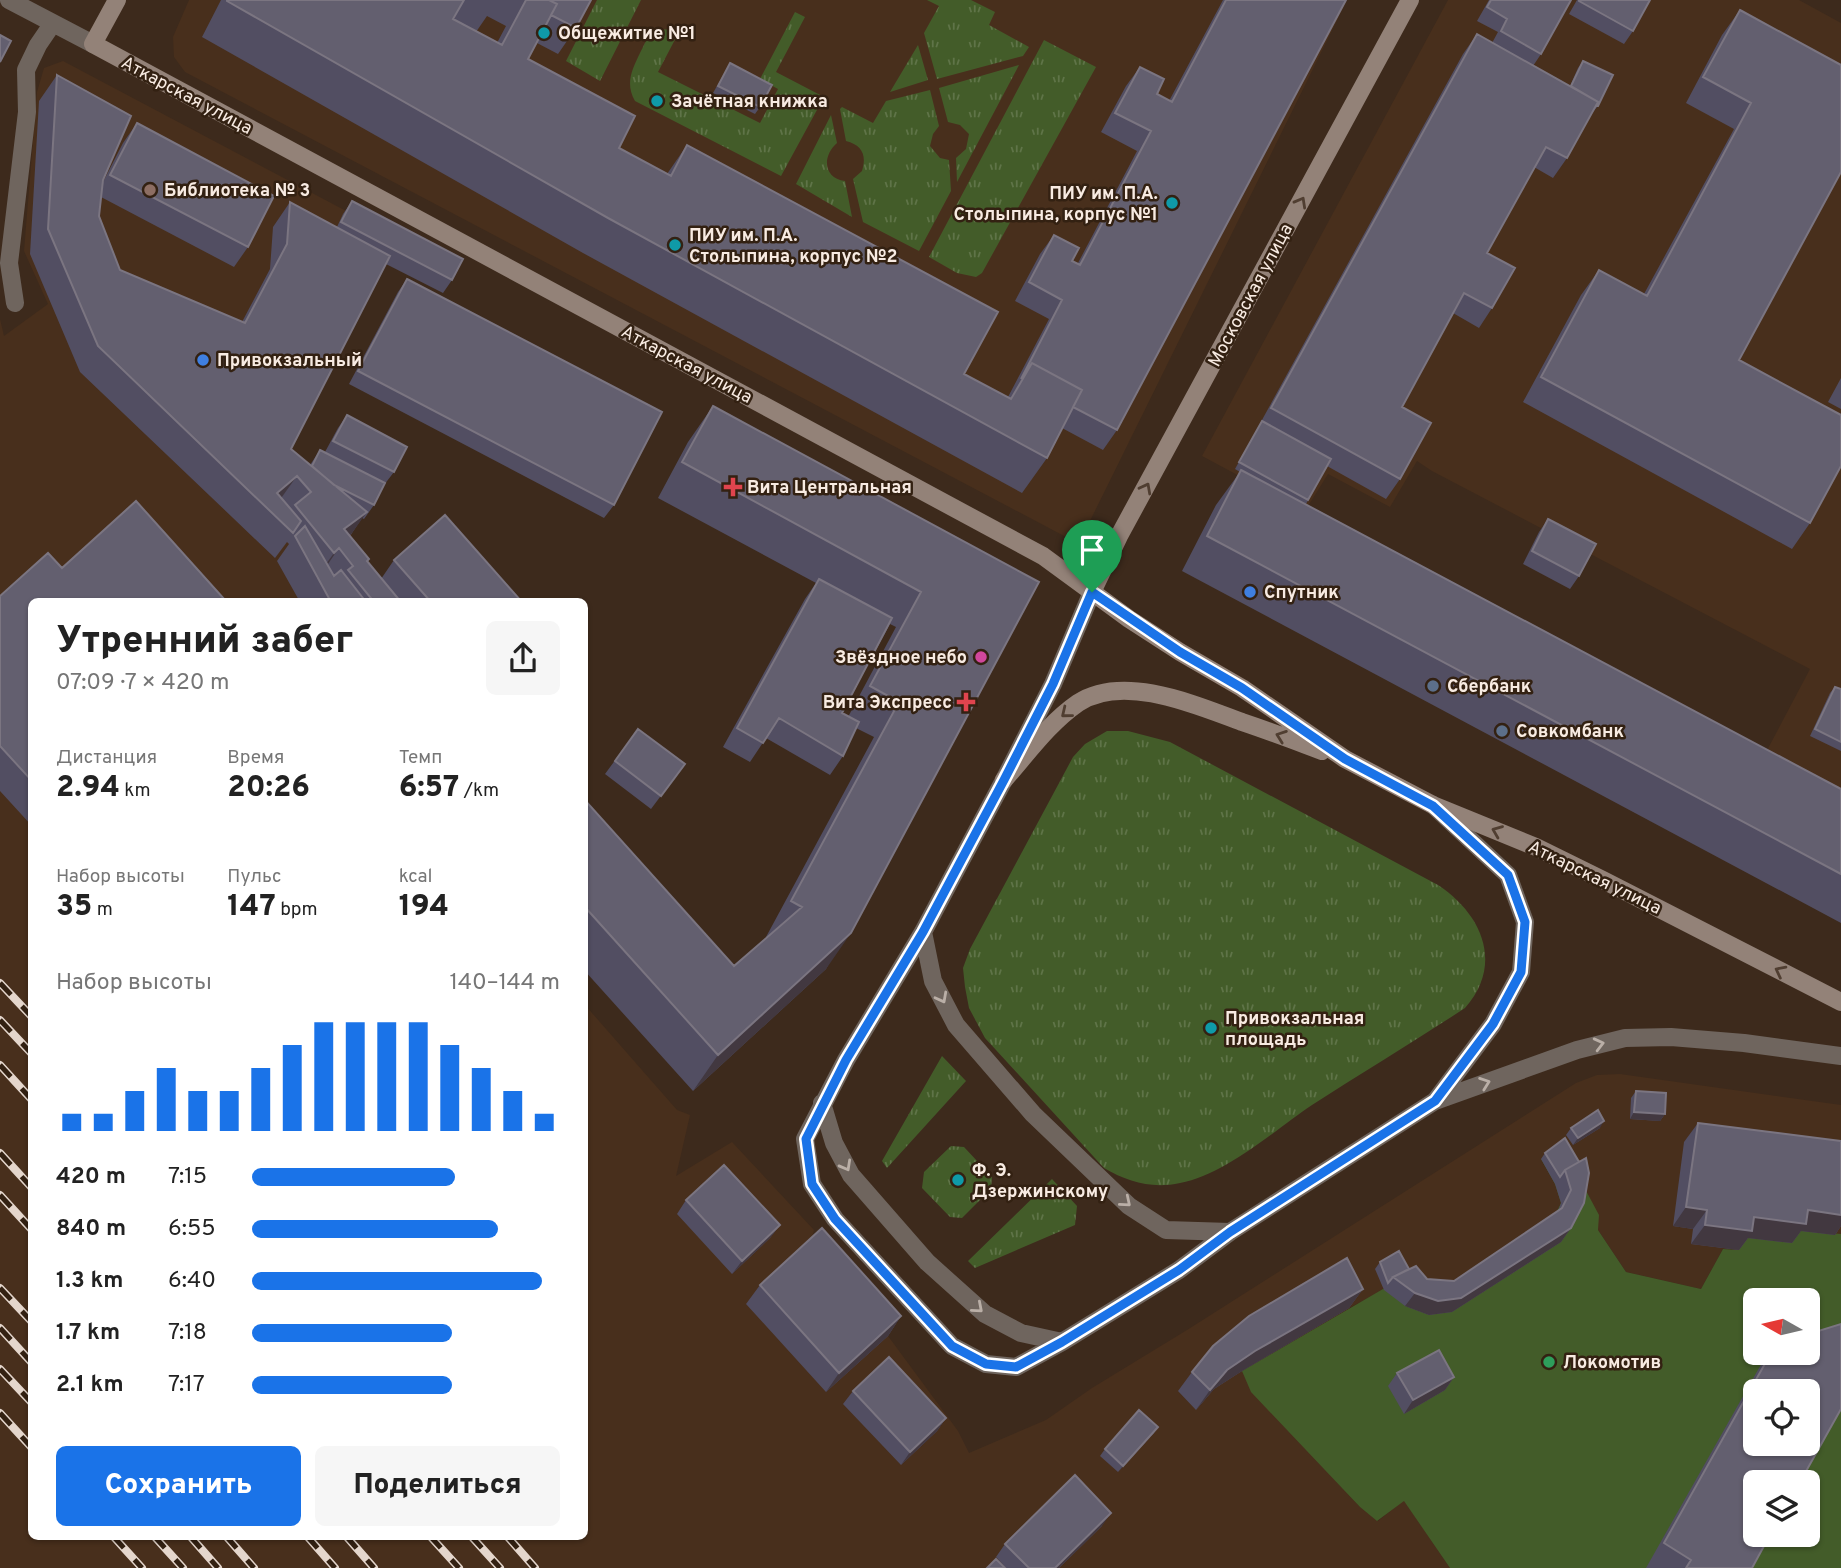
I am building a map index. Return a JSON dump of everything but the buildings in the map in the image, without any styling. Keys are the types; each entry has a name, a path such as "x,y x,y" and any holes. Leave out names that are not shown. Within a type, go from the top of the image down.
{"street":[{"name":"Аткарская улица","path":"9,0 1043,556 1180,652 1242,688 1345,759 1433,806 1536,848 1603,880 1841,1002"},
{"path":"93,44 117,0"},
{"name":"Московская улица","path":"1092,592 1119,536 1410,0"},
{"path":"15,303 9,263 27,112 26,70 53,23"},
{"path":"1092,592 1053,684 1004,780 923,932 822,1103 806,1139 812,1184 835,1219 952,1346 986,1364 1016,1367 1179,1270 1230,1232 1435,1101 1577,1050 1625,1038 1671,1037 1744,1043 1841,1056"},
{"name":"Аткарская улица","path":"1004,780 1052,724 1080,702 1113,691 1153,694 1180,700 1345,759"},
{"path":"1433,806 1508,875 1525,922 1521,972 1493,1024 1435,1101"},
{"path":"923,932 933,981 956,1025 1033,1114 1129,1206 1166,1230 1230,1232"},
{"path":"822,1103 834,1143 851,1175 927,1262 985,1314 1021,1333 1062,1342"}],"shaded area":[{"path":"189,0 1347,0 1087,527 1066,537 185,72 174,57 173,37"},
{"path":"1448,0 1799,0 1841,23 1841,796 1764,756 1810,669 1417,461 1390,507 1328,474 1305,511 1202,456"},
{"path":"63,61 399,239 292,445 285,476 353,528 348,553 374,598 28,598 28,1540 588,1540 588,1008 677,1110 690,1115 676,1176 732,1142 814,1230 809,1248 888,1336 958,1431 969,1453 1046,1420 1092,1388 1576,1083 1597,1075 1620,1074 1841,1105 1841,1234 1739,1250 1723,1249 1701,1289 1626,1272 1598,1230 1541,1160 1555,1184 1561,1203 1552,1221 1445,1294 1384,1290 1349,1308 1323,1467 1360,1507 1378,1521 1404,1500 1450,1568 0,1568 0,319 4,336 48,304 24,251 37,92 44,68"}],"green space":[{"path":"597,0 641,0 600,81 566,61"},
{"path":"927,0 971,0 995,12 989,25 1029,47 1023,56 937,79 924,33 939,6"},
{"path":"795,12 805,17 776,72 824,97 781,176 635,101 630,88 631,77 647,40 659,31 680,30 658,72 760,123 778,89 760,79"},
{"path":"1044,40 1096,67 982,273 976,277 957,273 929,257"},
{"path":"918,45 928,80 890,92"},
{"path":"1019,65 957,182 956,158 966,149 969,134 960,125 948,122 939,88"},
{"path":"930,90 939,126 933,134 930,146 940,158 949,160 951,191 919,251 863,222 853,179 862,171 864,160 859,148 846,141 840,109 842,107 873,123 886,101"},
{"path":"831,115 837,143 829,154 827,166 832,176 845,181 852,217 796,184"},
{"path":"1107,731 1128,731 1170,742 1438,885 1466,910 1483,941 1483,974 1477,991 1465,1008 1312,1105 1232,1161 1197,1178 1170,1185 1140,1183 1104,1168 985,1038 969,1008 965,987 963,968 970,949 1073,757 1085,744"},
{"path":"942,1056 966,1081 887,1168 882,1161"},
{"path":"951,1146 964,1147 992,1177 991,1189 962,1218 950,1217 922,1188 924,1172"},
{"name":"Локомотив","path":"1541,1159 1576,1172 1599,1215 1598,1230 1626,1272 1701,1289 1723,1249 1739,1250 1741,1237 1794,1230 1841,1234 1841,1568 1450,1568 1404,1501 1377,1521 1360,1507 1251,1392 1242,1371 1383,1289 1445,1294 1552,1221 1561,1203 1555,1184"},
{"path":"1052,1179 1077,1206 1075,1225 975,1268 968,1261"}],"railway":[{"path":"0,983 28,1013"},
{"path":"0,1020 28,1050"},
{"path":"0,1065 28,1096"},
{"path":"0,1153 28,1184"},
{"path":"0,1195 28,1226"},
{"path":"0,1288 28,1318"},
{"path":"0,1328 28,1359"},
{"path":"0,1369 28,1399"},
{"path":"0,1413 28,1444"},
{"path":"117,1540 142,1568"},
{"path":"158,1540 183,1568"},
{"path":"194,1540 218,1568"},
{"path":"230,1540 254,1568"},
{"path":"310,1540 335,1568"},
{"path":"350,1540 374,1568"},
{"path":"434,1540 459,1568"},
{"path":"475,1540 500,1568"},
{"path":"510,1540 535,1568"}],"place":[{"name":"Общежитие №1","path":"544,33"},
{"name":"Зачётная книжка","path":"657,101"},
{"name":"Библиотека № 3","path":"150,190"},
{"name":"ПИУ им. П.А. Столыпина, корпус №1","path":"1172,203"},
{"name":"ПИУ им. П.А. Столыпина, корпус №2","path":"675,245"},
{"name":"Привокзальный","path":"203,360"},
{"name":"Вита Центральная","path":"733,487"},
{"name":"Спутник","path":"1250,592"},
{"name":"Звёздное небо","path":"981,657"},
{"name":"Сбербанк","path":"1433,686"},
{"name":"Вита Экспресс","path":"966,702"},
{"name":"Совкомбанк","path":"1502,731"},
{"name":"Привокзальная площадь","path":"1211,1028"},
{"name":"Ф. Э. Дзержинскому","path":"958,1180"},
{"name":"Локомотив","path":"1549,1362"}],"route":[{"path":"1092,592 1180,652 1242,688 1345,759 1433,806 1508,875 1525,922 1521,972 1493,1024 1435,1101 1230,1232 1179,1270 1062,1342 1016,1367 986,1364 952,1346 835,1219 812,1184 806,1139 822,1103 923,932 1004,780 1053,684 1092,592"}]}
